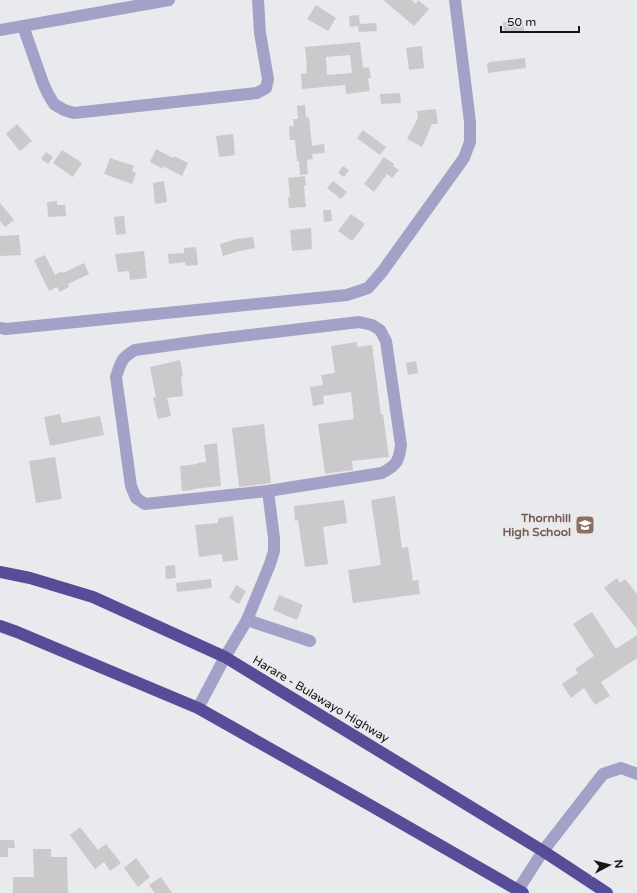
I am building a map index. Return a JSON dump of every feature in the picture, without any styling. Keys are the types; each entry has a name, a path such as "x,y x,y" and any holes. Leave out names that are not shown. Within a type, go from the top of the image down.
{"highway":[{"name":"Harare - Bulawayo Highway","path":"0,572 30,578 93,597 225,657 543,851 607,893"},
{"path":"0,626 198,708 521,892"}],"street":[{"path":"0,30 136,3 169,0"},
{"path":"23,26 43,83 54,104 64,110 74,113 258,93 266,88 268,79 260,33 258,0"},
{"path":"0,328 6,329 347,295 368,288 382,272 464,158 470,142 470,122 455,0"},
{"path":"359,322 372,325 380,330 386,341 401,445 399,457 392,467 382,473 268,491 145,504 136,498 130,486 116,376 120,364 125,356 135,350 359,322"},
{"path":"198,708 225,657 248,620 270,564 274,551 274,538 268,491"},
{"path":"248,620 310,641"},
{"path":"521,892 543,851 603,774 621,768 637,774"}],"building":[{"path":"383,0 411,0 416,4 418,0 429,9 414,26"},
{"path":"316,5 336,18 328,31 307,19"},
{"path":"359,15 360,24 376,23 377,31 359,32 358,26 350,27 349,16"},
{"path":"523,21 524,32 504,33 503,22"},
{"path":"360,42 363,68 369,67 371,78 368,78 370,91 346,94 345,85 302,89 301,74 307,73 305,47","holes":["350,55 352,73 327,75 326,57"]},
{"path":"422,46 424,68 409,70 406,48"},
{"path":"525,58 526,68 488,73 487,64 489,62"},
{"path":"400,93 401,103 381,104 380,94"},
{"path":"305,105 306,118 309,117 312,146 324,144 325,153 312,154 313,159 307,160 308,174 300,175 295,140 290,140 289,126 294,126 293,119 298,119 297,106"},
{"path":"436,109 438,124 432,124 422,147 407,139 418,118 417,111"},
{"path":"17,124 32,141 20,151 6,134"},
{"path":"363,130 386,147 380,155 357,138"},
{"path":"233,134 235,155 219,157 216,136"},
{"path":"156,149 173,158 174,156 188,163 182,176 163,166 163,169 150,162"},
{"path":"62,150 82,163 73,177 53,163"},
{"path":"46,152 53,157 48,164 41,159"},
{"path":"384,157 394,164 393,166 399,170 392,178 387,174 374,192 364,184"},
{"path":"110,158 134,166 132,171 136,173 132,184 104,174"},
{"path":"343,166 349,170 344,177 338,173"},
{"path":"305,176 306,185 304,186 306,207 289,208 288,197 290,197 288,178"},
{"path":"164,181 167,202 155,204 153,183"},
{"path":"333,181 347,192 341,199 327,188"},
{"path":"57,201 57,205 65,205 66,216 48,217 47,202"},
{"path":"0,203 14,220 5,227 0,221"},
{"path":"323,210 331,210 332,221 324,222"},
{"path":"351,214 365,224 352,241 338,231"},
{"path":"124,216 126,234 116,235 114,217"},
{"path":"311,228 312,249 292,251 290,230"},
{"path":"19,235 21,255 0,256 0,236"},
{"path":"253,237 255,248 223,256 220,244 236,239"},
{"path":"196,247 198,265 186,266 185,262 169,264 168,254 184,253 184,248"},
{"path":"144,251 147,278 130,280 129,271 118,272 115,254"},
{"path":"45,255 55,275 62,271 63,273 84,263 89,274 68,284 69,287 60,292 57,287 49,291 34,260"},
{"path":"357,342 357,347 372,345 381,415 383,414 389,457 352,461 353,470 325,474 318,424 354,419 351,392 323,396 324,404 313,406 310,387 323,385 321,375 335,373 331,346"},
{"path":"180,360 183,376 181,377 183,396 167,398 171,416 158,419 153,398 156,397 150,367"},
{"path":"416,361 418,373 408,375 406,363"},
{"path":"60,414 62,423 100,416 104,435 50,446 44,417"},
{"path":"264,424 271,483 239,487 232,428"},
{"path":"217,443 221,486 182,491 180,466 206,462 204,445"},
{"path":"55,457 62,499 36,503 29,461"},
{"path":"395,496 402,548 408,547 413,581 418,580 420,594 353,603 348,570 381,565 371,500"},
{"path":"344,500 347,523 323,527 328,564 305,567 298,520 295,521 294,506"},
{"path":"233,516 238,560 223,562 222,554 199,557 195,525 218,523 218,518"},
{"path":"175,565 176,578 166,579 165,566"},
{"path":"617,578 620,583 625,579 637,594 637,629 604,588"},
{"path":"211,579 212,588 177,592 176,583"},
{"path":"236,585 246,591 239,604 229,598"},
{"path":"279,595 303,605 297,620 273,610"},
{"path":"592,612 616,649 637,635 637,658 601,682 610,696 595,705 584,688 571,698 562,684 578,673 575,669 594,656 573,624"},
{"path":"80,827 98,850 106,844 121,863 110,871 104,862 95,869 70,835"},
{"path":"0,840 14,840 15,848 8,848 8,857 0,857"},
{"path":"33,849 51,849 51,857 67,857 68,893 13,893 13,877 34,877"},
{"path":"136,858 150,877 138,887 124,868"},
{"path":"161,877 172,893 155,893 149,885"}],"place":[{"name":"Thornhill High School","path":"585,525"}]}
